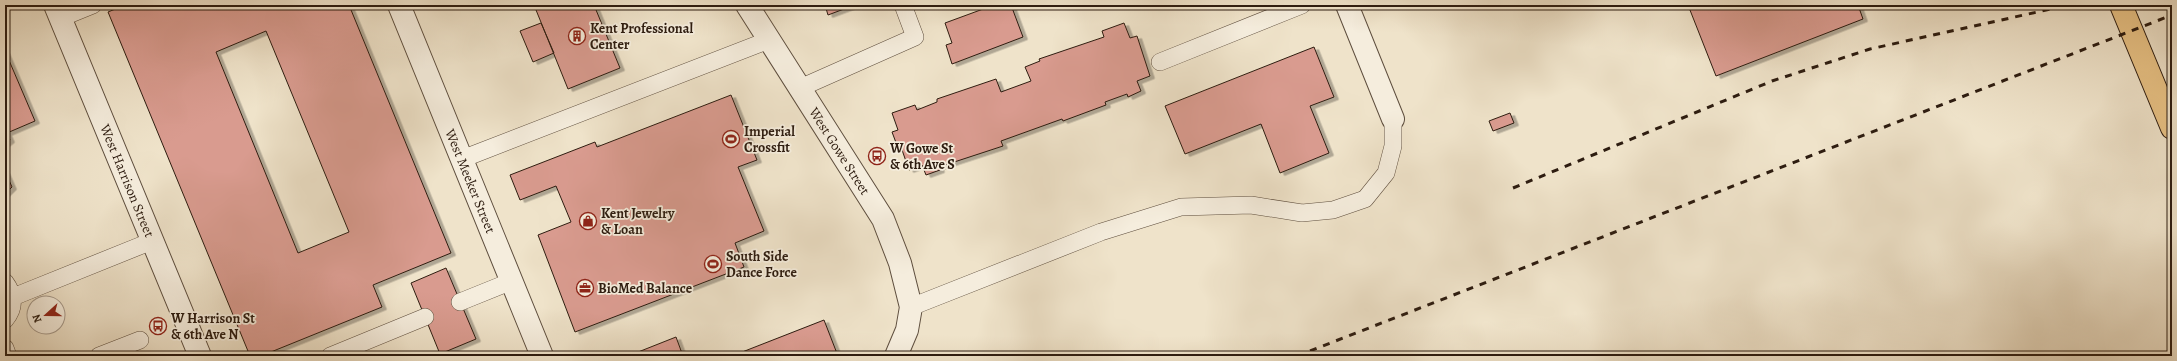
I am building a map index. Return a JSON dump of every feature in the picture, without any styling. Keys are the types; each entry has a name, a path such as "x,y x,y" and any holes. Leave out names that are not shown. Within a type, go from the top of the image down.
{"main road":[{"path":"2121,5 2170,119"}],"street":[{"name":"West Meeker Street","path":"399,5 542,356"},
{"name":"West Gowe Street","path":"747,5 883,219 900,263 911,307"},
{"path":"1347,5 1392,119"},
{"name":"West Harrison Street","path":"58,12 200,356"},
{"path":"896,356 907,330 911,307"}],"lane":[{"path":"58,12 93,5"},
{"path":"800,88 915,37 904,5"},
{"path":"1160,62 1302,5"},
{"path":"462,159 769,40"},
{"path":"911,307 1101,232 1181,207 1251,205 1302,214 1333,210 1365,199 1386,173 1393,146 1392,119"},
{"path":"13,297 152,241"},
{"path":"460,302 512,281"},
{"path":"5,282 13,297 10,314 5,320"},
{"path":"330,356 425,317"},
{"path":"99,356 140,340"},
{"path":"5,348 8,356"}],"building":[{"path":"125,5 349,5 451,253 373,285 382,307 261,356 250,356 108,12","holes":["266,31 349,232 298,253 216,52"]},
{"name":"Kent Professional Center","path":"534,5 594,5 620,68 568,89"},
{"path":"825,5 851,5 852,6 828,15"},
{"path":"994,5 1011,5 1023,37 952,64 946,45 952,43 945,23"},
{"path":"1688,5 1858,5 1863,19 1716,76"},
{"path":"541,23 554,53 533,62 520,31"},
{"path":"1124,23 1130,38 1137,36 1150,76 1137,81 1141,91 1128,97 1127,94 1105,102 1106,105 1063,121 1062,119 1001,141 1003,146 939,167 940,170 926,175 922,165 909,170 901,147 898,148 892,132 898,130 892,113 915,105 917,110 937,102 937,99 996,79 1001,92 1031,81 1025,67 1040,61 1039,59 1104,37 1102,31"},
{"path":"1314,47 1334,97 1310,106 1329,153 1280,173 1261,124 1185,154 1165,106"},
{"path":"5,51 35,121 7,133 10,140 5,144"},
{"path":"731,95 757,160 738,167 764,231 735,243 744,267 575,332 538,235 571,222 556,186 520,200 510,175 595,142 597,147"},
{"path":"1510,113 1514,123 1493,131 1489,121"},
{"path":"5,171 12,187 5,194"},
{"path":"446,268 476,339 440,354 411,283"},
{"path":"824,320 838,356 732,356"},
{"path":"676,337 683,356 628,356"}],"railway":[{"path":"1513,188 1772,81 1870,49 2069,5"},
{"path":"1297,356 2172,15"}],"place":[{"name":"Kent Professional Center","path":"577,36"},
{"name":"Imperial Crossfit","path":"731,139"},
{"name":"W Gowe St & 6th Ave S","path":"877,156"},
{"name":"Kent Jewelry & Loan","path":"588,221"},
{"name":"South Side Dance Force","path":"713,264"},
{"name":"BioMed Balance","path":"585,288"},
{"name":"W Harrison St & 6th Ave N","path":"158,326"}]}
